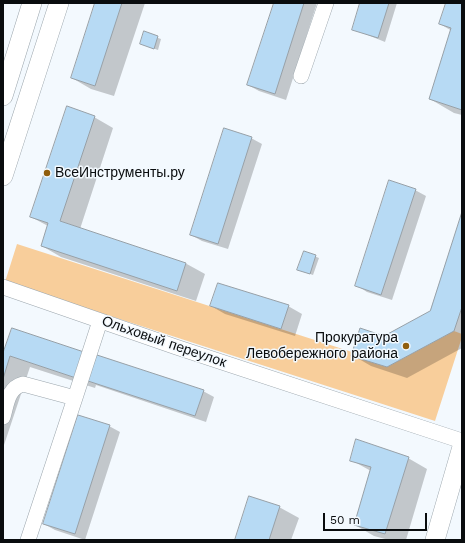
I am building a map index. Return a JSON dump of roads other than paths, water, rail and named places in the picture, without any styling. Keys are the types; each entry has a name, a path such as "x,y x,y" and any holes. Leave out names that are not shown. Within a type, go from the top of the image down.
{"main road":[{"path":"3,96 6,77 32,3"},
{"path":"3,176 59,3"},
{"path":"435,540 462,447"}],"street":[{"path":"302,76 326,3"},
{"name":"Ольховый переулок","path":"3,287 100,321 462,441"},
{"path":"28,540 100,321"},
{"path":"3,417 11,390 16,386 23,384 75,398"}],"place":[{"name":"ВсеИнструменты.ру","path":"47,173"},
{"name":"Прокуратура Левобережного района","path":"406,346"}]}
